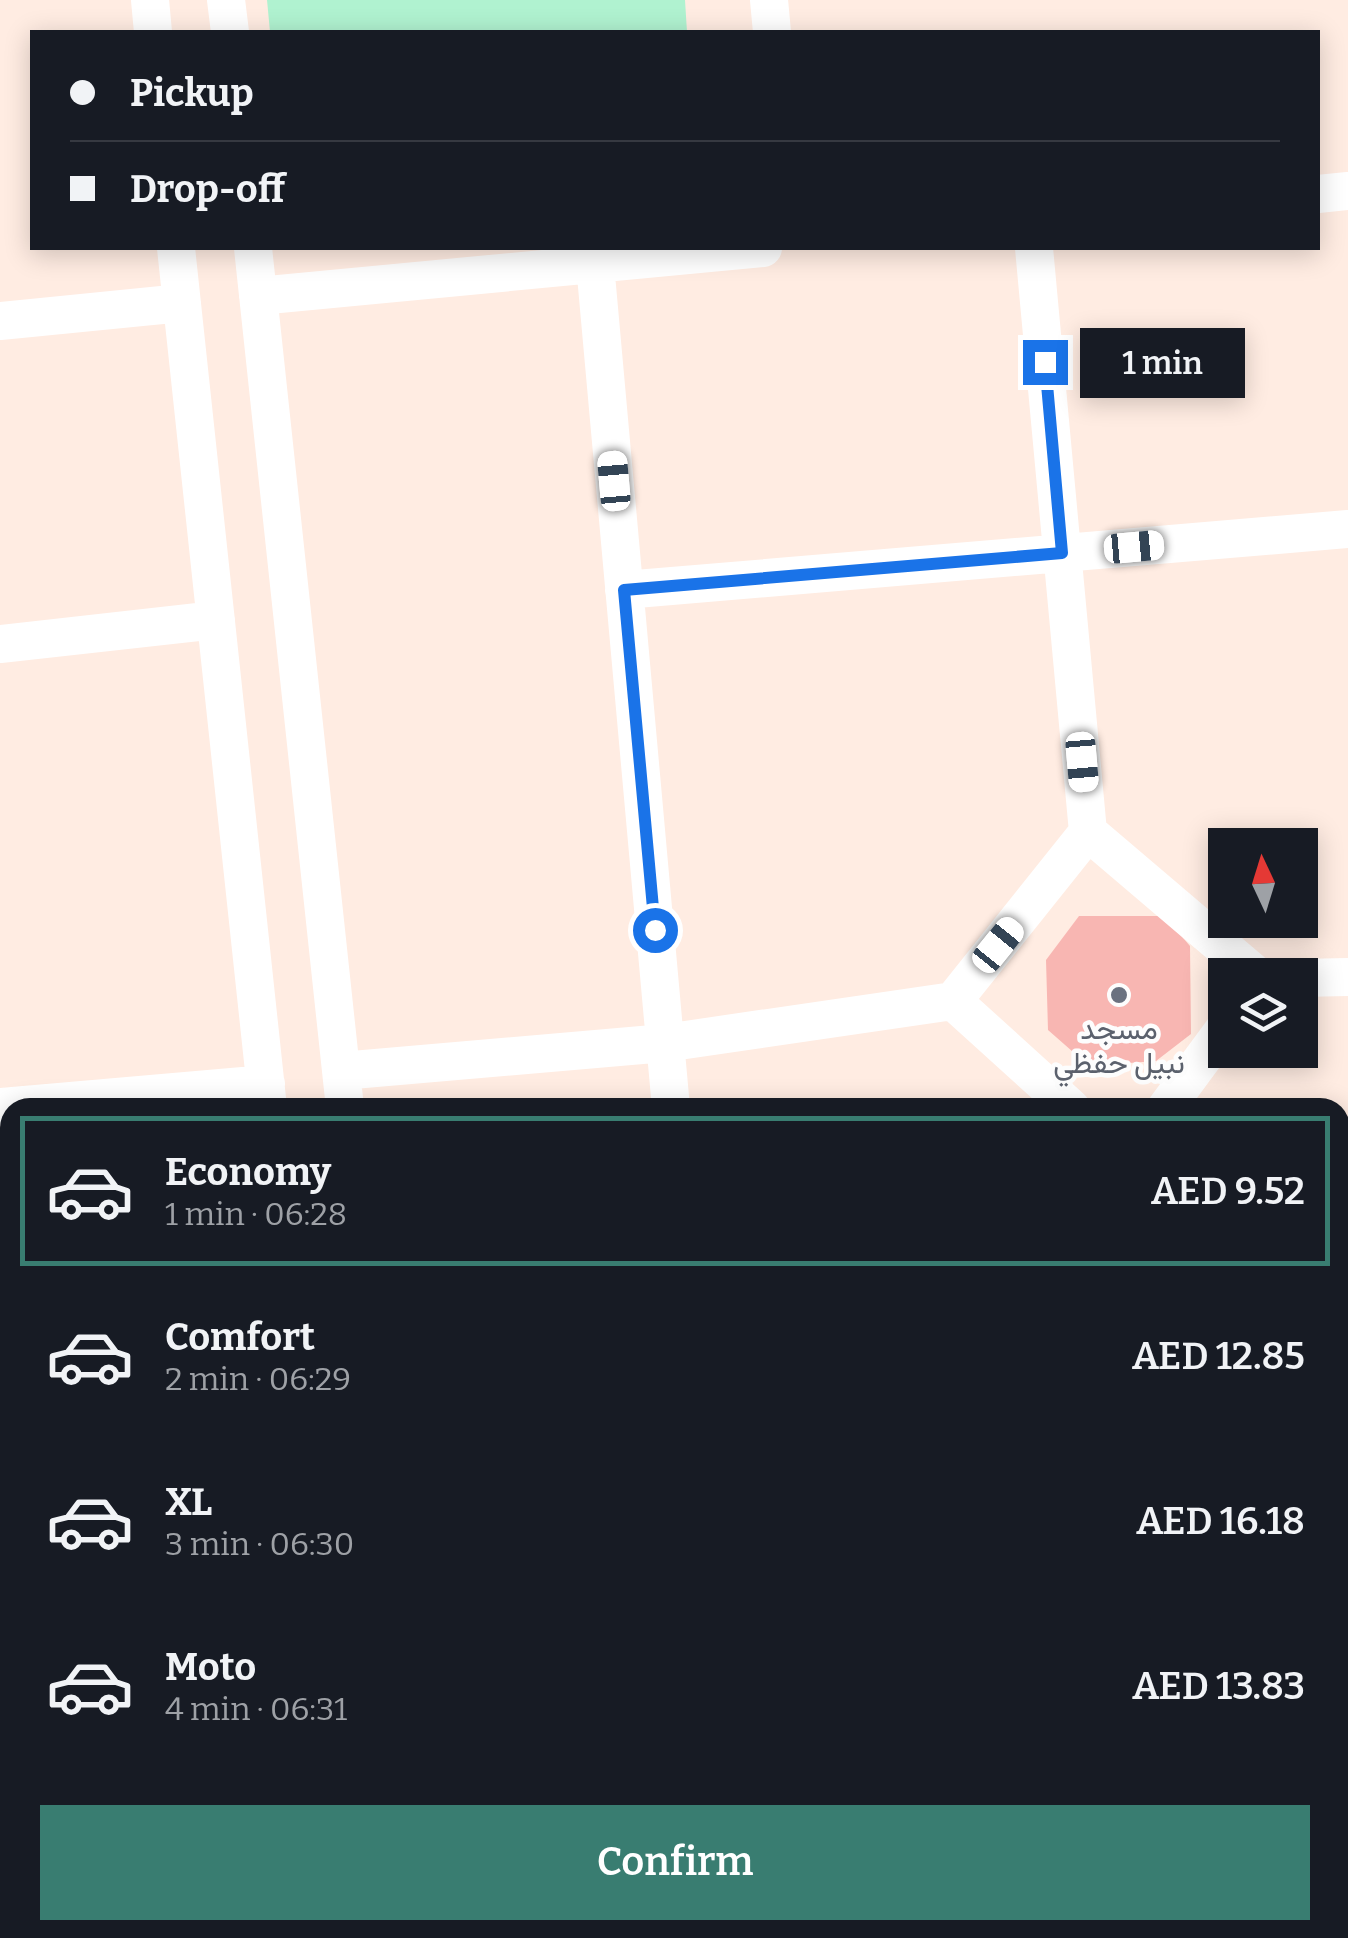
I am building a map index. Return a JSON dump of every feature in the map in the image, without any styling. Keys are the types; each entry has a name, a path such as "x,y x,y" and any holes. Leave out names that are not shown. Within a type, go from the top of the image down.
{"street":[{"path":"150,0 153,30"},
{"path":"226,0 230,30"},
{"path":"769,0 772,30"},
{"path":"1320,194 1348,191"},
{"path":"176,250 267,1096 218,1098"},
{"path":"253,250 343,1089 953,1001 1088,832 1034,250"},
{"path":"258,296 742,250"},
{"path":"595,264 670,1098"},
{"path":"0,321 182,304"},
{"path":"624,590 1348,529"},
{"path":"0,644 216,620"},
{"path":"1088,832 1236,958"},
{"path":"1318,978 1348,977"},
{"path":"953,1001 1060,1098"},
{"path":"1173,1098 1208,1051"}],"green space":[{"path":"267,0 685,0 687,30 270,30"}],"building":[{"name":"مسجد نبيل حفظي","path":"1079,916 1164,916 1190,946 1191,1034 1156,1061 1089,1066 1048,1030 1046,960"}],"place":[{"name":"مسجد نبيل حفظي","path":"1119,995"}],"route":[{"path":"655,930 624,590 1062,553 1045,362"}]}
